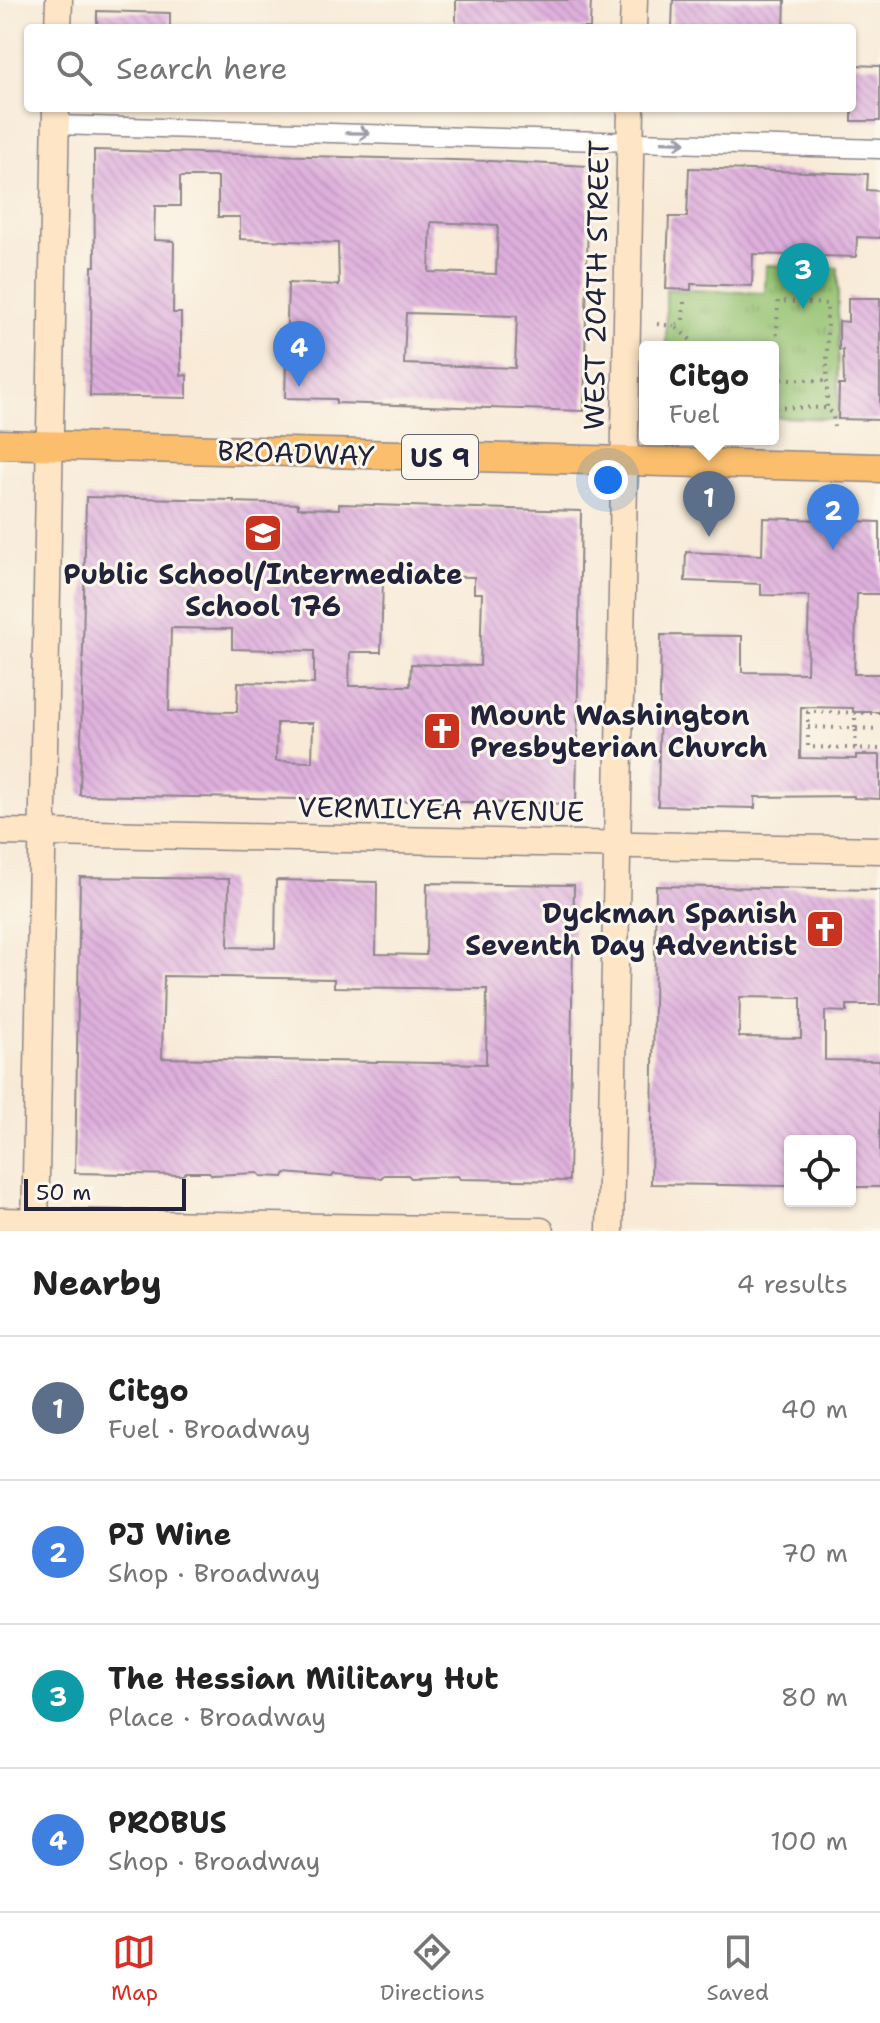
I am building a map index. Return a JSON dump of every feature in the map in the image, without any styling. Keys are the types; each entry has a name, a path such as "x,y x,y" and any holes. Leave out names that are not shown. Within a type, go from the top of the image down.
{"main road":[{"name":"BROADWAY","path":"0,444 880,468"}],"street":[{"path":"58,24 59,0"},
{"path":"633,24 634,0"},
{"name":"WEST 204TH STREET","path":"610,1231 631,112"},
{"path":"35,1227 56,117 880,149"},
{"name":"VERMILYEA AVENUE","path":"0,832 880,850"},
{"path":"0,1221 35,1227 541,1231"}],"path":[{"path":"775,341 778,301 827,304 827,408"},
{"path":"674,326 683,320 684,302"},
{"path":"657,324 674,326 693,341"},
{"path":"779,378 827,381"},
{"path":"779,407 827,408 833,414 834,427"},
{"path":"880,713 808,712 808,747 880,749"},
{"path":"855,713 855,748"},
{"path":"808,727 880,729"}],"green space":[{"path":"766,265 838,268 838,419 779,417 779,341 666,341 666,289 765,293"}],"building":[{"path":"456,0 591,0 590,24 456,24"},
{"path":"673,0 785,0 784,24 672,24"},
{"path":"97,11 170,13 170,24 97,24"},
{"path":"856,65 880,66 880,121 852,121 852,112 856,112"},
{"path":"94,150 589,166 584,411 336,403 336,399 285,398 288,283 339,285 338,243 240,239 240,217 218,217 218,177 180,177 180,206 155,206 154,240 174,241 173,313 181,313 181,376 187,375 187,398 90,396 92,266 95,266","holes":["431,222 498,225 496,274 429,272","406,313 517,316 515,368 404,364"]},
{"path":"689,168 868,174 867,190 880,191 880,238 857,237 856,257 753,254 752,286 691,284 691,290 666,289 669,217 687,217"},
{"path":"848,298 880,298 880,420 838,419 839,385 844,385 839,321 848,322"},
{"path":"86,497 234,500 298,504 298,508 339,509 339,504 581,511 576,804 80,795","holes":["420,576 474,577 474,593 482,593 480,666 411,664 410,686 349,686 350,652 381,652 383,579 420,579","171,628 232,629 232,649 314,651 314,684 238,682 237,712 169,711","277,723 313,723 312,762 276,761"]},
{"path":"763,518 880,522 880,594 857,594 854,674 880,674 880,712 801,707 800,758 856,759 856,755 880,755 880,799 854,796 755,797 755,808 658,806 661,635 742,636 742,672 807,673 809,596 761,595 761,584 685,581 686,552 762,555"},
{"path":"80,877 229,879 228,947 275,948 276,880 377,882 376,954 426,955 427,883 574,885 569,1181 460,1179 458,1176 411,1178 408,1175 384,1175 381,1178 334,1174 332,1177 285,1173 283,1177 261,1176 258,1173 212,1175 209,1172 186,1172 183,1175 75,1173","holes":["164,976 334,979 334,987 487,989 486,1064 162,1058"]},
{"path":"656,886 880,890 880,1005 847,1005 847,1012 825,1011 825,1060 880,1061 880,1187 856,1187 856,1135 784,1135 784,1186 651,1184","holes":["740,997 801,998 801,1038 739,1037"]}],"place":[{"name":"The Hessian Military Hut","path":"803,309"},
{"name":"PROBUS","path":"299,387"},
{"name":"Public School/Intermediate School 176","path":"263,533"},
{"name":"Citgo","path":"709,537"},
{"name":"PJ Wine","path":"833,550"},
{"name":"Mount Washington Presbyterian Church","path":"442,731"},
{"name":"Dyckman Spanish Seventh Day Adventist","path":"825,929"}]}
